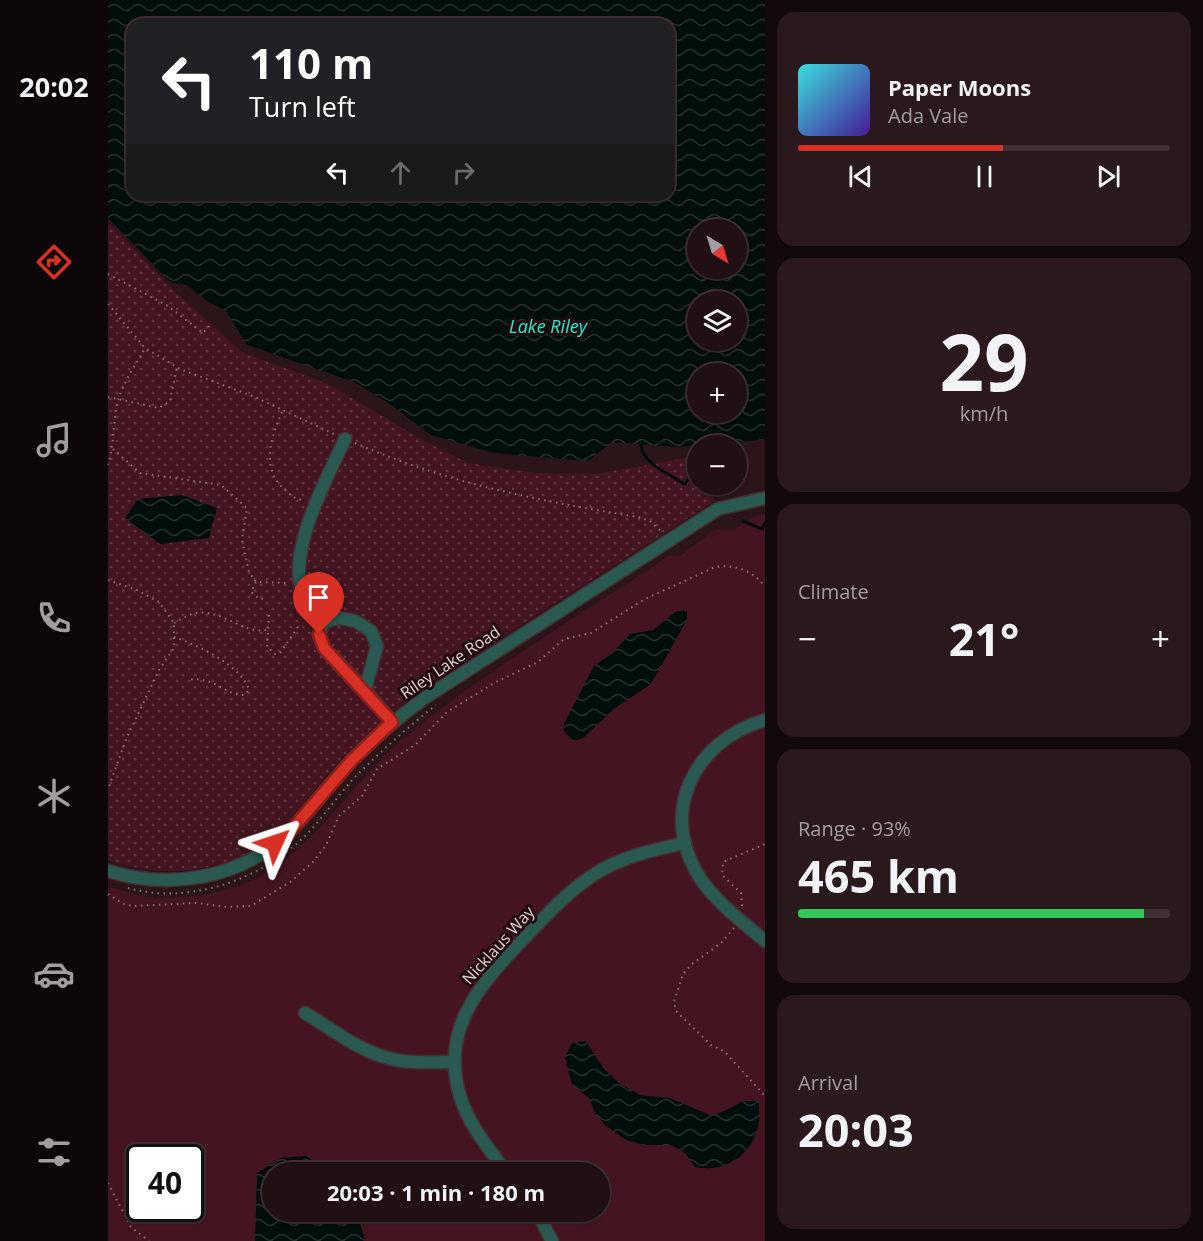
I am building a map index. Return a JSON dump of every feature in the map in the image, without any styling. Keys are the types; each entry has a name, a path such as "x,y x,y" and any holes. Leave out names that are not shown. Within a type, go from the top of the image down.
{"street":[{"path":"324,622 308,608 298,583 300,551 317,501 345,439"},
{"name":"Riley Lake Road","path":"108,871 152,880 181,880 210,876 238,867 287,835 352,760 392,722 466,669 718,509 765,498"},
{"path":"324,622 339,618 355,621 371,631 377,645 365,690"},
{"path":"324,622 319,634 324,648 392,722"},
{"path":"765,720 732,734 699,762 684,802 685,843 692,864 703,883 765,941"},
{"name":"Nicklaus Way","path":"498,1162 468,1118 460,1099 455,1062 458,1032 476,992 561,900 581,883 627,858 685,843"},
{"path":"305,1013 345,1040 383,1057 414,1062 455,1062"},
{"path":"542,1222 552,1241"}],"path":[{"path":"108,274 168,306 203,333 211,324"},
{"path":"108,304 145,348 177,367 255,397 282,412 345,439 457,481 517,496 638,517 650,521 667,540"},
{"path":"108,465 113,449 119,400 145,348"},
{"path":"108,397 159,408 170,401 177,367"},
{"path":"282,412 271,436 269,462 278,484 297,500 317,501"},
{"path":"113,449 130,468 140,472 213,482 221,485 242,502 248,513 242,540 249,572 256,582"},
{"path":"108,894 124,904 133,906 158,907 196,903 227,907 251,906 290,882 313,862 326,845 339,816 362,796 377,769 415,745 458,704 538,662 564,639 591,633 645,599 715,567 724,566 748,571 765,587"},
{"path":"108,580 137,590 159,602 174,623 174,648 159,670 127,737 108,789"},
{"path":"256,582 298,583"},
{"path":"256,582 251,592 258,598 263,598"},
{"path":"174,623 196,613 217,616 256,632 267,630"},
{"path":"269,615 267,647 275,654 280,652 300,624"},
{"path":"174,637 218,657 246,683 249,690 244,695 237,695 210,679 188,680"},
{"path":"119,886 140,892 184,892 218,887 245,878 272,863 296,845 354,778 400,734 444,699"},
{"path":"765,844 723,862 722,875 741,893 743,902 735,927 722,943 692,964 683,974 674,1002 676,1011 711,1045 724,1051 765,1096"},
{"path":"108,1183 131,1227 149,1241"}],"shaded area":[{"path":"108,222 174,291 242,352 330,385 417,437 468,463 536,473 596,474 687,458 687,495 713,495 713,502 433,681 342,758 286,824 268,840 247,853 225,862 179,871 155,870 108,860"},
{"path":"765,514 765,1241 108,1241 108,888 148,897 185,897 235,887 269,871 311,837 406,736 469,688 669,556 680,556 714,530 735,530 753,517"}],"water":[{"name":"Lake Riley","path":"108,0 765,0 765,439 747,441 747,435 687,435 687,446 674,447 612,442 588,461 494,453 431,435 387,402 354,382 247,345 226,311 207,301 187,285 170,282 108,218"},
{"path":"182,495 217,508 209,538 160,544 125,518 138,499"},
{"path":"678,610 687,611 687,620 651,684 615,708 583,738 573,741 563,730 564,724 594,666 611,654 630,634 653,630"},
{"path":"586,1041 604,1069 619,1083 640,1095 670,1098 710,1115 720,1113 744,1101 758,1101 759,1124 751,1145 735,1160 725,1165 707,1168 695,1167 685,1153 671,1145 644,1145 626,1140 605,1125 595,1113 589,1098 572,1085 565,1057 572,1043"},
{"path":"306,1156 315,1162 275,1162 281,1158"},
{"path":"262,1170 262,1222 360,1222 365,1241 255,1241 257,1173"}],"waterway":[{"path":"641,445 643,452 652,463 685,484 687,481"},
{"path":"743,521 762,529 765,523"}],"route":[{"path":"275,843 287,835 352,760 392,722 324,648 319,634"}]}
